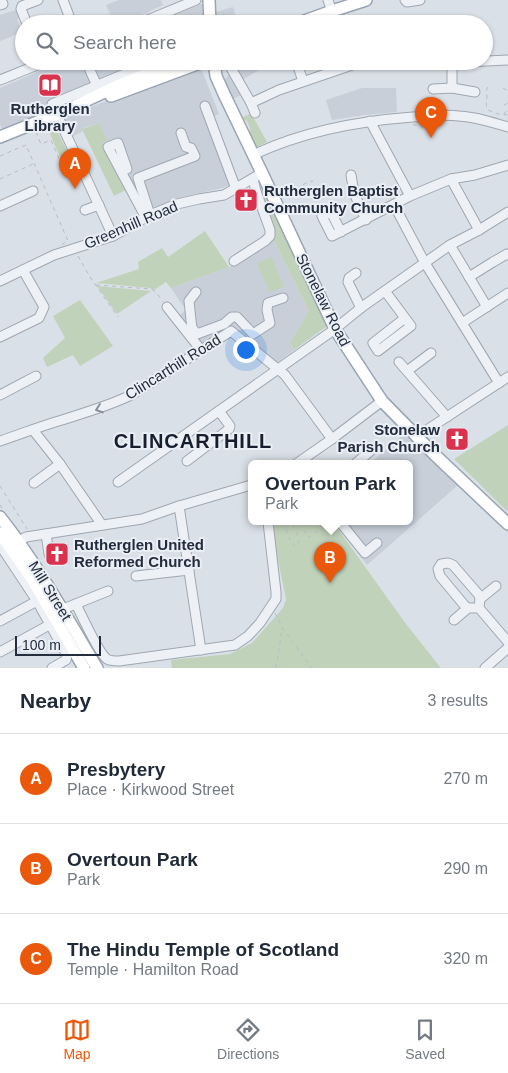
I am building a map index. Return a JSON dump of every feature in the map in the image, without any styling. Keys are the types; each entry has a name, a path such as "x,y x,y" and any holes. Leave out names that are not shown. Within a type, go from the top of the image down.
{"main road":[{"path":"209,0 210,15"},
{"path":"312,15 330,5 366,0"},
{"path":"0,137 157,70"},
{"path":"57,114 182,70"},
{"path":"208,70 224,94"},
{"name":"Stonelaw Road","path":"215,70 224,94 253,155 258,176 335,329 382,401 508,524"},
{"name":"Mill Street","path":"0,517 10,544 84,668"},
{"name":"Mill Street","path":"0,532 69,606 97,668"}],"street":[{"path":"0,4 3,4 2,0"},
{"path":"23,15 20,9 22,6 38,0"},
{"path":"64,0 69,15"},
{"path":"160,15 196,0"},
{"path":"405,0 410,3 420,0"},
{"path":"493,61 508,60"},
{"path":"0,80 24,70"},
{"path":"90,70 97,86"},
{"path":"112,236 52,104 135,70"},
{"path":"232,70 255,113"},
{"path":"299,70 303,81"},
{"path":"251,103 332,70"},
{"path":"452,70 452,88"},
{"path":"433,89 452,88 475,92"},
{"path":"205,106 236,189"},
{"path":"253,155 272,141 370,121 443,115 482,119 508,127"},
{"path":"370,121 410,196"},
{"path":"148,216 138,178 195,156 190,148 186,147 181,133"},
{"path":"341,232 410,196 451,179 475,175 508,165"},
{"path":"121,171 148,216"},
{"path":"351,175 354,193 366,220"},
{"path":"234,260 270,236 270,230 256,192 258,176"},
{"name":"Greenhill Road","path":"0,281 54,255 112,236 148,216 177,204 224,194 258,176"},
{"path":"451,179 479,230"},
{"path":"0,206 33,191"},
{"path":"85,210 99,205"},
{"path":"394,205 425,263 499,383"},
{"path":"118,482 335,329 361,308 450,245 508,212"},
{"path":"450,245 487,307"},
{"path":"469,277 492,262 508,255"},
{"path":"0,337 39,318 44,307 23,270"},
{"path":"356,273 349,278 348,282 361,308"},
{"path":"385,291 405,318"},
{"path":"196,292 189,301 190,320 192,328 197,334 224,324 232,317 237,317 253,334"},
{"path":"462,323 508,293"},
{"path":"244,342 250,335 270,323 267,310 268,304 283,298"},
{"path":"167,307 200,350"},
{"name":"Clincarthill Road","path":"1,438 95,410 131,396 231,331 285,375 332,440"},
{"path":"407,371 431,353"},
{"path":"399,362 447,416"},
{"path":"0,395 36,376"},
{"path":"416,436 508,377"},
{"path":"302,460 332,440 382,401"},
{"path":"187,461 229,429 230,426 219,411"},
{"path":"33,430 60,464 102,525"},
{"path":"360,460 374,448"},
{"path":"34,483 60,464"},
{"path":"52,668 66,660 67,655 37,601 10,544 31,536 142,519 248,486"},
{"path":"179,506 201,650"},
{"path":"108,591 69,606 104,657 109,660 119,661 235,645 248,636 260,623 276,599 268,525"},
{"path":"342,525 365,553 377,543"},
{"path":"46,534 49,554"},
{"path":"468,608 440,576 438,569 441,564 448,563 453,565 508,642"},
{"path":"136,576 188,570"},
{"path":"454,620 468,608 480,603 496,586"},
{"path":"1,618 37,601"},
{"path":"0,652 51,624"},
{"path":"485,668 508,648"}],"path":[{"path":"488,87 485,102 488,110 508,115"},
{"path":"503,88 508,91"},
{"path":"504,105 508,103"},
{"path":"504,115 508,110"},
{"path":"418,126 423,128"},
{"path":"35,131 41,144 51,140 63,168 80,179"},
{"path":"0,156 26,145 68,241 60,245"},
{"path":"15,150 17,154"},
{"path":"22,163 24,168"},
{"path":"0,179 34,163"},
{"path":"290,194 304,184 313,181"},
{"path":"74,249 95,285 118,317"},
{"path":"95,285 152,289 167,307"},
{"path":"0,486 31,536"},
{"path":"283,525 291,542 296,546 299,542 293,525"},
{"path":"305,525 305,534 307,537 310,537 323,525"},
{"path":"271,607 282,629 312,668"},
{"path":"276,668 282,629"}],"shaded area":[{"path":"119,0 161,0 163,5 142,15 111,15 106,5"},
{"path":"198,4 204,4 205,15 172,15"},
{"path":"233,7 236,15 216,15 216,12"},
{"path":"16,10 19,15 15,15 15,34 0,41 0,15"},
{"path":"41,70 143,70 2,130 0,124 0,88"},
{"path":"191,70 201,70 219,114 208,119 232,184 179,198 146,212 110,160 102,143 107,140 99,123 83,128 83,131 72,137 63,117"},
{"path":"232,70 259,70 237,83 242,95 230,100 223,82"},
{"path":"362,88 396,88 397,112 332,120 326,100"},
{"path":"273,239 309,311 290,342 294,350 277,363 231,326 199,347 176,318 186,310 171,288 229,267"},
{"path":"404,434 458,485 413,525 413,460 374,460"},
{"path":"338,525 412,525 367,565"}],"green space":[{"path":"250,114 267,142 257,147 249,134 250,128 247,121 241,118"},
{"path":"99,123 107,140 102,143 128,189 114,196 82,129"},
{"path":"55,126 78,174 76,175 67,171 64,167 48,129"},
{"path":"258,188 264,191 325,318 327,326 294,350 290,342 309,311 273,239 274,231"},
{"path":"205,231 229,267 171,288 166,282 154,290 150,288 96,283 139,269 138,262 162,248 168,257"},
{"path":"272,257 284,287 269,292 257,263"},
{"path":"97,286 151,291 117,314"},
{"path":"80,300 113,346 80,366 73,355 47,367 43,358 65,338 53,316"},
{"path":"508,425 508,512 454,459"},
{"path":"273,525 335,525 406,624 441,668 172,668 171,660 230,654 252,643 283,608 286,599 276,550"}],"place":[{"name":"Rutherglen Library","path":"50,85"},
{"name":"The Hindu Temple of Scotland","path":"431,138"},
{"name":"Presbytery","path":"75,189"},
{"name":"Rutherglen Baptist Community Church","path":"246,200"},
{"name":"Stonelaw Parish Church","path":"457,439"},
{"name":"Rutherglen United Reformed Church","path":"57,554"},
{"name":"Overtoun Park","path":"330,583"}],"district":[{"name":"CLINCARTHILL","path":"193,441"}]}
